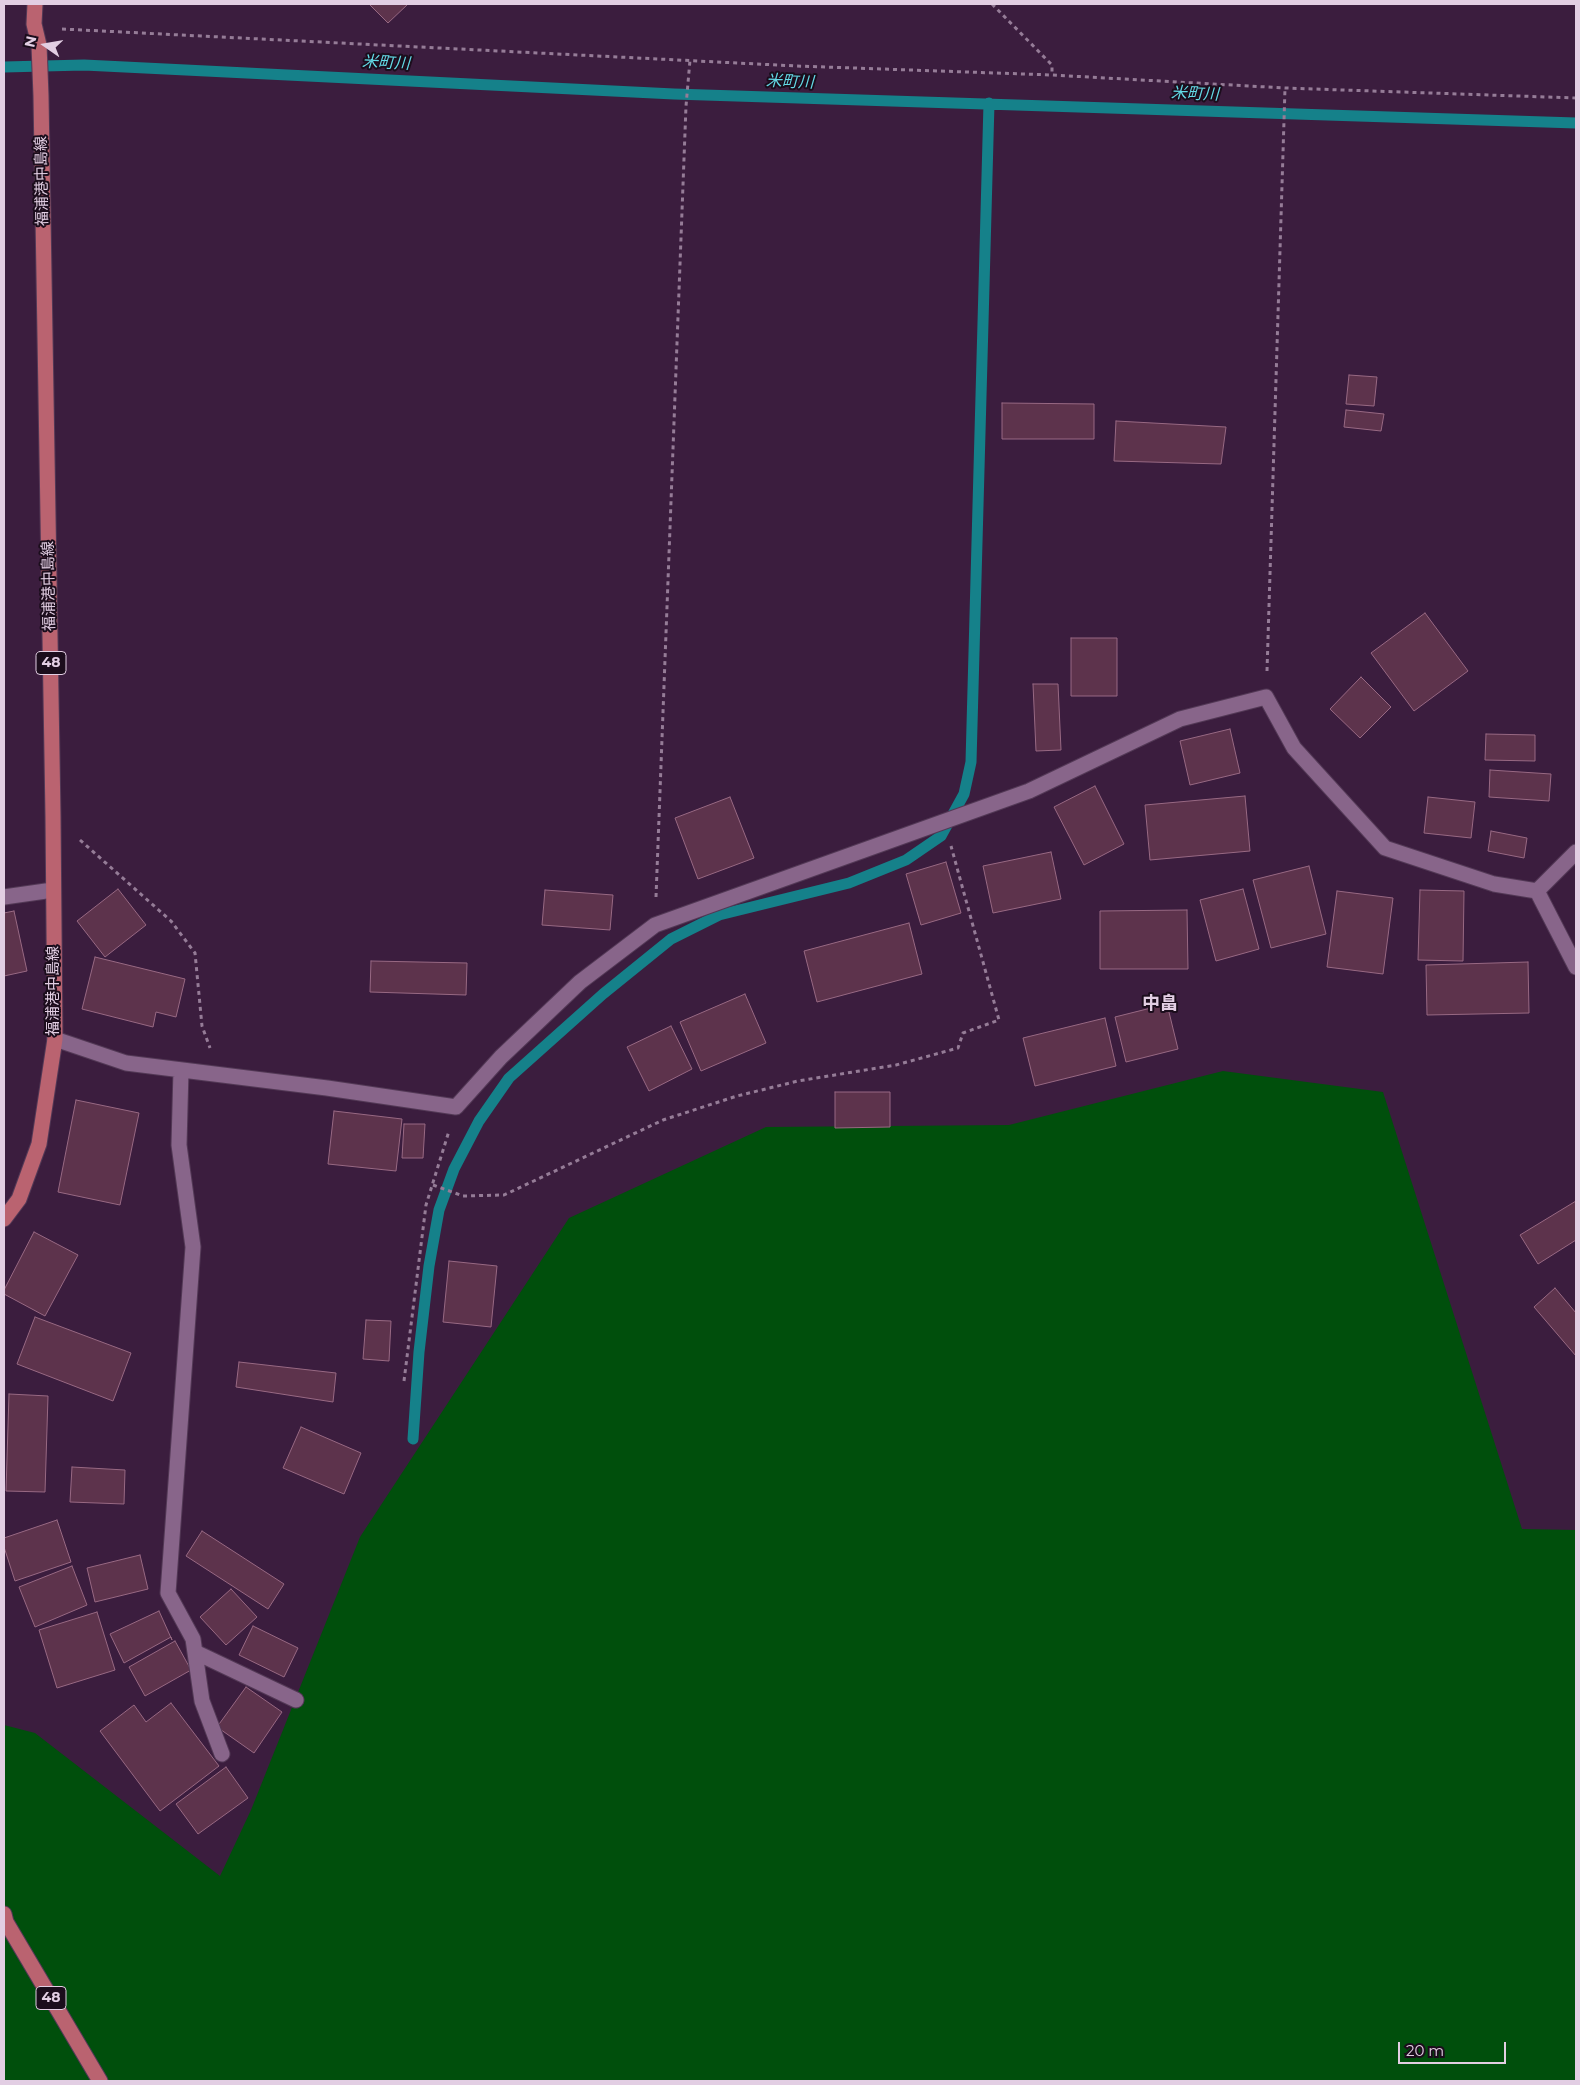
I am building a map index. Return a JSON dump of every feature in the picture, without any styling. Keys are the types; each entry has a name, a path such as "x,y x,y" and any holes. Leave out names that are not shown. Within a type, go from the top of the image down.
{"main road":[{"name":"福浦港中島線","path":"4,1219 19,1199 39,1144 55,1039 41,96 39,44 34,24 35,4"},
{"name":"48","path":"4,1914 6,1922 100,2081"}],"street":[{"path":"55,1039 126,1063 327,1088 456,1107 501,1057 580,982 655,925 1029,791 1180,719 1266,697 1294,748 1385,848 1494,884 1537,891"},
{"path":"1537,891 1576,852"},
{"path":"4,897 53,890"},
{"path":"1537,891 1576,967"},
{"path":"180,1070 179,1145 193,1247 168,1593 193,1639 202,1701 222,1754"},
{"path":"195,1652 296,1700"}],"path":[{"path":"992,4 1052,65 1052,75"},
{"path":"34,24 72,31 797,66 1052,75 1285,88 1576,98"},
{"path":"655,925 687,77 690,60"},
{"path":"1266,697 1285,88"},
{"path":"53,816 171,921 195,953 202,1026 220,1075"},
{"path":"433,1185 463,1196 504,1195 663,1120 736,1096 798,1082 896,1065 958,1048 963,1033 999,1020 944,822"},
{"path":"404,1381 426,1205 456,1107"}],"green space":[{"path":"1223,1071 1383,1092 1522,1529 1576,1530 1576,2081 4,2081 4,1725 35,1733 220,1876 251,1810 360,1537 569,1218 766,1127 1009,1125"}],"building":[{"path":"369,4 408,4 388,23"},
{"path":"1349,375 1377,377 1374,406 1346,404"},
{"path":"1002,403 1094,404 1094,439 1002,439"},
{"path":"1346,410 1384,414 1381,431 1344,427"},
{"path":"1116,421 1226,427 1221,464 1114,461"},
{"path":"1425,613 1468,671 1414,711 1371,653"},
{"path":"1071,638 1117,638 1117,696 1071,696"},
{"path":"1361,677 1391,707 1360,738 1330,709"},
{"path":"1033,684 1058,684 1061,750 1036,751"},
{"path":"1230,729 1240,773 1190,785 1180,741"},
{"path":"1486,734 1535,735 1535,761 1485,760"},
{"path":"1490,770 1551,774 1549,801 1489,797"},
{"path":"1095,786 1124,844 1084,865 1054,807"},
{"path":"1245,796 1250,851 1150,860 1145,805"},
{"path":"730,797 754,858 698,879 675,818"},
{"path":"1428,797 1475,802 1471,838 1424,833"},
{"path":"1491,831 1527,838 1524,858 1488,851"},
{"path":"1051,852 1061,899 993,913 983,866"},
{"path":"946,862 961,913 921,925 906,874"},
{"path":"1309,866 1326,934 1271,948 1253,880"},
{"path":"118,889 146,925 105,957 77,921"},
{"path":"1243,889 1259,949 1216,961 1200,900"},
{"path":"545,890 613,895 610,930 542,925"},
{"path":"1420,890 1464,891 1463,961 1418,960"},
{"path":"1337,891 1393,898 1383,974 1327,967"},
{"path":"1187,910 1188,969 1100,969 1100,911"},
{"path":"14,911 27,971 4,976 4,913"},
{"path":"909,923 922,974 817,1002 804,951"},
{"path":"95,957 185,979 176,1017 156,1012 153,1027 82,1009"},
{"path":"371,961 467,963 466,995 370,992"},
{"path":"1528,962 1529,1013 1427,1015 1426,965"},
{"path":"745,994 766,1043 701,1071 680,1022"},
{"path":"1167,1004 1178,1049 1126,1062 1115,1017"},
{"path":"1105,1018 1116,1066 1035,1086 1023,1038"},
{"path":"671,1026 692,1069 649,1091 627,1047"},
{"path":"835,1092 890,1092 890,1127 835,1128"},
{"path":"76,1100 139,1113 120,1205 58,1192"},
{"path":"334,1111 402,1119 396,1171 328,1164"},
{"path":"404,1124 425,1124 423,1158 402,1158"},
{"path":"1576,1201 1576,1240 1538,1264 1520,1235"},
{"path":"34,1232 78,1255 45,1316 4,1294 4,1290"},
{"path":"449,1261 497,1266 491,1327 443,1322"},
{"path":"1555,1288 1576,1313 1576,1356 1534,1307"},
{"path":"35,1317 131,1353 113,1401 17,1364"},
{"path":"366,1320 391,1321 389,1361 363,1359"},
{"path":"239,1362 336,1373 333,1402 236,1387"},
{"path":"9,1394 48,1396 45,1492 6,1491"},
{"path":"301,1427 361,1453 344,1494 283,1468"},
{"path":"72,1467 125,1470 124,1504 70,1502"},
{"path":"57,1520 71,1562 15,1581 4,1547 4,1538"},
{"path":"202,1531 284,1584 268,1609 186,1556"},
{"path":"140,1555 148,1589 95,1602 87,1568"},
{"path":"72,1566 87,1605 35,1627 19,1587"},
{"path":"231,1589 257,1617 226,1645 200,1617"},
{"path":"159,1611 171,1637 124,1663 110,1634"},
{"path":"97,1612 115,1670 57,1688 39,1630"},
{"path":"253,1626 298,1648 284,1677 239,1655"},
{"path":"175,1641 191,1670 145,1696 129,1667"},
{"path":"246,1687 282,1712 254,1753 217,1727"},
{"path":"171,1703 219,1766 160,1811 100,1731 134,1705 146,1722"},
{"path":"226,1767 248,1798 198,1834 176,1804"}],"waterway":[{"name":"米町川","path":"4,67 84,65 674,94 1576,123"},
{"path":"413,1439 419,1352 429,1266 439,1210 454,1169 479,1121 509,1078 603,994 671,939 719,915 849,883 906,860 941,836 964,794 971,762 989,103"}],"district":[{"name":"中畠","path":"1160,1004"}]}
